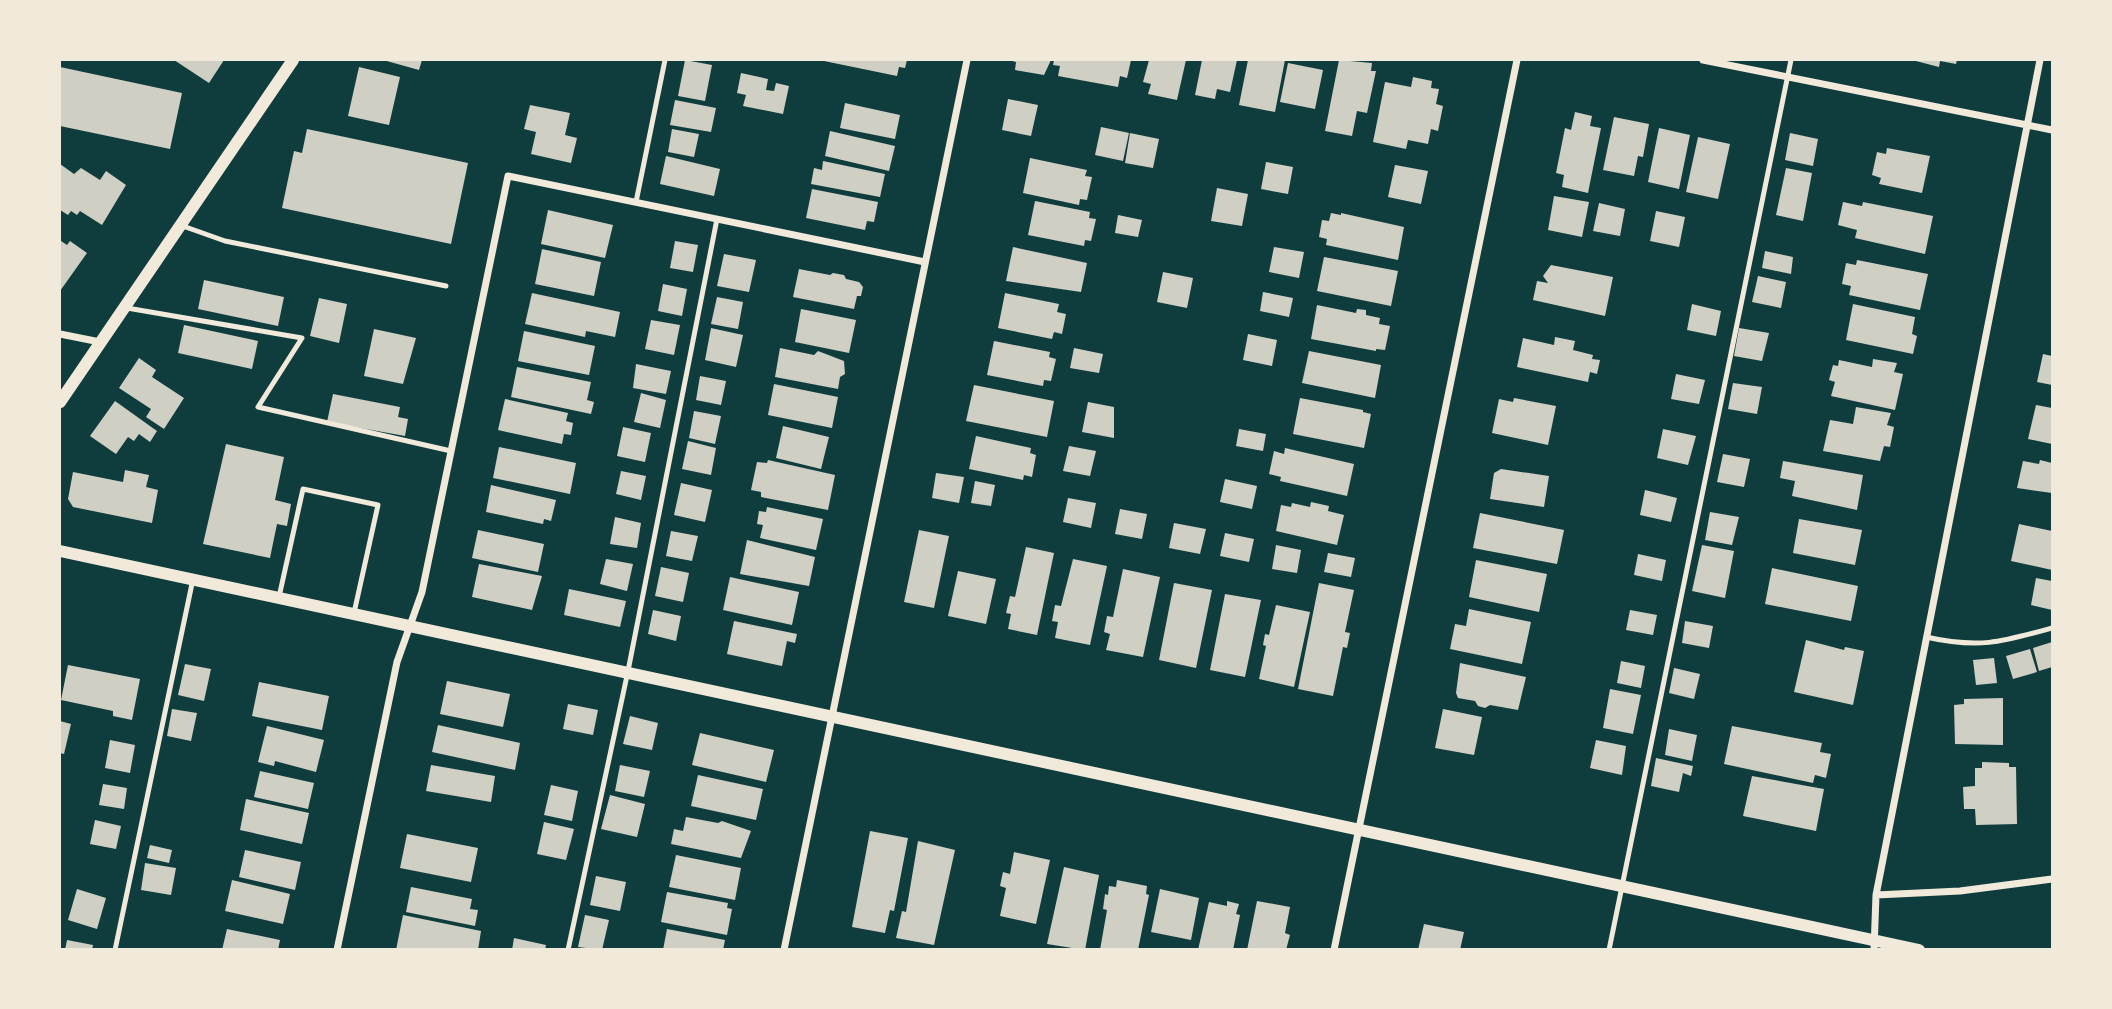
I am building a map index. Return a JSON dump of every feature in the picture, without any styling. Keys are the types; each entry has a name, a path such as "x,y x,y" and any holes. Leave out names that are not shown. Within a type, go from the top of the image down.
{"street":[{"path":"60,402 293,60"},
{"path":"784,950 967,60"},
{"path":"1334,950 1517,60"},
{"path":"1703,60 2053,130"},
{"path":"1874,945 1876,895 2040,60"},
{"path":"337,950 397,662 422,592 508,176 925,262"},
{"path":"60,334 100,342"},
{"path":"60,551 1622,885 1874,945 1919,950"},
{"path":"1876,895 1960,891 2053,879"}],"lane":[{"path":"636,202 664,60"},
{"path":"1609,950 1790,60"},
{"path":"568,950 628,671 717,219"},
{"path":"180,225 225,241 446,286"},
{"path":"124,307 302,338 258,407 451,451"},
{"path":"279,597 303,489 378,505 355,613"},
{"path":"115,950 193,579"},
{"path":"1926,637 1962,645 1997,643 2053,628"}],"building":[{"path":"174,60 224,60 209,83"},
{"path":"383,60 422,60 419,70"},
{"path":"685,60 712,65 705,101 678,96"},
{"path":"907,60 905,68 899,67 897,76 824,61"},
{"path":"1009,60 1051,60 1044,75 1015,70 1016,62"},
{"path":"1054,60 1131,60 1127,78 1120,76 1118,87 1058,76 1060,66 1053,65"},
{"path":"1149,60 1186,60 1177,100 1148,94 1151,84 1143,82"},
{"path":"1202,60 1237,60 1230,92 1217,89 1215,99 1195,95"},
{"path":"1248,60 1285,60 1275,112 1239,105"},
{"path":"1339,60 1372,63 1371,71 1376,71 1367,113 1357,111 1352,136 1325,131"},
{"path":"1912,60 1957,60 1956,64 1940,61 1939,67"},
{"path":"1288,63 1323,70 1315,109 1280,102"},
{"path":"60,67 182,93 170,149 60,126"},
{"path":"359,67 400,77 389,125 348,116"},
{"path":"741,73 768,79 766,90 774,91 776,83 789,86 783,114 743,106 746,95 737,93"},
{"path":"1413,77 1432,81 1431,88 1439,89 1436,104 1443,106 1438,131 1431,129 1428,144 1408,140 1406,149 1373,142 1385,82 1411,87"},
{"path":"1008,99 1038,105 1031,136 1002,130"},
{"path":"675,100 716,108 711,132 670,125"},
{"path":"845,103 900,115 895,139 840,128"},
{"path":"530,105 570,113 565,135 577,138 571,163 531,154 536,132 524,129"},
{"path":"1575,112 1592,116 1590,126 1601,128 1588,193 1562,187 1564,175 1556,173 1565,128 1571,130"},
{"path":"1614,117 1649,124 1643,157 1638,156 1634,176 1603,170"},
{"path":"1101,127 1129,133 1123,161 1095,155"},
{"path":"1659,128 1690,135 1679,189 1648,182"},
{"path":"307,129 468,163 451,244 282,208 294,151 302,153"},
{"path":"672,129 699,134 694,157 668,152"},
{"path":"830,131 895,146 889,171 825,156"},
{"path":"1130,133 1159,139 1153,168 1125,163"},
{"path":"1790,133 1818,139 1813,166 1785,160"},
{"path":"1698,137 1730,144 1718,199 1686,192"},
{"path":"1887,148 1930,156 1922,193 1879,184 1881,178 1872,175 1877,152 1886,154"},
{"path":"666,156 720,169 714,196 660,184"},
{"path":"1030,158 1087,170 1085,176 1092,177 1087,200 1080,199 1079,205 1023,193"},
{"path":"823,161 885,174 880,197 811,184 814,168 822,170"},
{"path":"1266,162 1293,167 1288,194 1261,189"},
{"path":"60,164 74,174 81,168 100,180 106,171 126,185 102,225 80,211 77,215 71,211 68,215 60,210"},
{"path":"1395,165 1428,171 1421,204 1388,197"},
{"path":"1786,168 1812,173 1803,221 1776,215"},
{"path":"1217,188 1248,194 1242,226 1211,221"},
{"path":"812,189 878,202 874,222 867,221 865,230 806,218"},
{"path":"1554,196 1589,202 1582,237 1548,230"},
{"path":"1035,201 1090,212 1089,218 1096,219 1091,241 1085,240 1084,246 1028,235"},
{"path":"1843,202 1862,206 1863,202 1933,216 1925,254 1855,238 1857,230 1838,225"},
{"path":"1599,203 1625,209 1620,236 1593,231"},
{"path":"548,210 613,225 605,258 541,244"},
{"path":"1656,211 1685,217 1679,247 1650,241"},
{"path":"1331,213 1404,227 1398,260 1326,245 1327,239 1319,237 1322,220 1329,221"},
{"path":"1118,215 1142,220 1138,237 1115,233"},
{"path":"61,241 67,245 70,241 87,253 60,291"},
{"path":"675,241 698,245 693,272 670,268"},
{"path":"1013,247 1087,263 1081,292 1006,281"},
{"path":"1274,247 1304,252 1299,278 1269,272"},
{"path":"542,249 601,262 594,296 535,284"},
{"path":"1765,251 1793,257 1791,274 1762,268"},
{"path":"724,254 756,260 749,292 717,286"},
{"path":"1324,257 1398,271 1391,306 1317,291"},
{"path":"1857,260 1928,274 1920,310 1849,295 1851,286 1842,284 1846,263 1856,265"},
{"path":"1551,265 1613,277 1605,316 1533,300 1537,281 1548,283 1543,276"},
{"path":"799,269 844,275 846,279 859,282 863,287 861,296 857,296 854,309 793,297"},
{"path":"1163,272 1193,278 1187,308 1157,302"},
{"path":"1758,276 1786,282 1781,308 1752,302"},
{"path":"204,280 284,297 278,326 198,309"},
{"path":"663,284 687,289 682,316 658,311"},
{"path":"1263,292 1293,298 1289,317 1260,311"},
{"path":"532,293 620,312 615,337 586,331 585,337 525,324"},
{"path":"1005,293 1059,304 1057,312 1066,314 1062,334 1054,332 1052,339 998,328"},
{"path":"717,297 743,302 738,329 711,324"},
{"path":"319,298 347,304 339,343 310,336"},
{"path":"1692,304 1721,311 1716,336 1687,330"},
{"path":"1853,304 1915,317 1912,334 1917,336 1913,354 1846,340"},
{"path":"1317,305 1356,313 1357,309 1366,310 1366,315 1380,318 1379,324 1390,326 1385,350 1376,351 1311,339"},
{"path":"801,309 856,320 849,353 795,342"},
{"path":"651,320 680,325 674,355 645,349"},
{"path":"184,325 258,341 252,369 178,353"},
{"path":"711,328 743,335 736,367 705,360"},
{"path":"1739,328 1769,333 1762,361 1734,356"},
{"path":"374,329 416,338 403,384 364,376"},
{"path":"524,331 595,346 589,375 518,361"},
{"path":"1248,334 1277,340 1272,366 1243,360"},
{"path":"1555,337 1575,341 1573,350 1593,355 1592,359 1600,360 1597,374 1590,372 1588,382 1517,367 1523,338 1554,345"},
{"path":"994,341 1050,352 1049,357 1056,359 1051,381 1044,380 1043,386 987,375"},
{"path":"780,348 814,355 818,351 844,361 845,374 840,377 838,389 775,377"},
{"path":"1074,348 1103,354 1099,373 1070,368"},
{"path":"1309,351 1381,365 1375,398 1302,383"},
{"path":"2043,354 2052,356 2052,385 2037,382"},
{"path":"139,358 156,370 152,377 184,398 164,429 146,417 151,409 119,388"},
{"path":"1873,359 1897,363 1894,372 1903,374 1895,410 1831,396 1835,382 1829,380 1833,365 1838,366 1839,360 1872,367"},
{"path":"636,364 671,371 666,394 633,388"},
{"path":"517,367 591,382 587,400 594,402 591,414 511,397"},
{"path":"1676,374 1705,380 1699,404 1671,399"},
{"path":"700,376 726,381 721,405 696,400"},
{"path":"1733,383 1762,387 1757,414 1728,409"},
{"path":"774,384 838,397 832,428 768,415"},
{"path":"974,385 1054,401 1047,437 966,421"},
{"path":"641,393 666,400 660,428 634,422"},
{"path":"333,394 400,407 398,417 408,419 405,436 327,422"},
{"path":"1300,398 1363,410 1371,414 1364,448 1293,434"},
{"path":"1514,398 1556,406 1548,445 1492,433 1499,399 1513,402"},
{"path":"505,399 568,413 566,421 573,423 571,435 564,434 562,444 498,430"},
{"path":"115,401 157,431 150,442 139,434 134,441 128,437 116,454 90,436"},
{"path":"1088,402 1114,407 1114,438 1082,432"},
{"path":"2036,405 2052,408 2052,444 2028,439"},
{"path":"1856,407 1891,413 1887,425 1894,427 1890,447 1884,446 1880,461 1823,451 1830,420 1853,424"},
{"path":"694,411 721,416 715,444 689,438"},
{"path":"783,426 829,437 821,469 776,458"},
{"path":"623,427 651,433 645,462 617,456"},
{"path":"1239,429 1266,434 1263,451 1236,446"},
{"path":"1663,429 1696,436 1688,465 1657,458"},
{"path":"976,436 1031,448 1030,453 1036,455 1032,477 1024,475 1023,480 969,469"},
{"path":"688,441 716,448 711,475 682,469"},
{"path":"226,444 284,457 275,500 291,504 287,526 277,524 270,558 203,544"},
{"path":"1069,446 1096,451 1090,476 1063,471"},
{"path":"499,447 576,463 570,494 493,478"},
{"path":"1285,448 1354,464 1347,496 1280,481 1281,477 1269,474 1274,451 1284,454"},
{"path":"1723,454 1750,459 1744,487 1717,482"},
{"path":"768,460 835,475 828,510 761,497 761,492 751,490 757,462 767,463"},
{"path":"2040,460 2052,463 2052,493 2017,488 2023,461 2039,464"},
{"path":"1783,461 1863,475 1857,510 1792,496 1795,481 1780,478"},
{"path":"1501,469 1549,476 1544,507 1490,499 1494,473"},
{"path":"125,470 149,475 146,487 158,490 152,523 73,507 68,499 73,472 123,482"},
{"path":"621,471 646,476 641,500 616,494"},
{"path":"936,473 964,477 959,503 932,498"},
{"path":"1225,479 1257,486 1252,509 1220,502"},
{"path":"975,481 995,485 991,506 971,503"},
{"path":"681,483 712,490 705,522 674,515"},
{"path":"491,485 556,500 551,521 544,519 543,524 486,512"},
{"path":"1645,490 1677,498 1671,522 1640,515"},
{"path":"1068,498 1096,503 1091,528 1063,522"},
{"path":"1311,502 1329,506 1328,511 1344,515 1337,545 1276,531 1281,505 1291,507 1292,503 1310,507"},
{"path":"767,507 823,519 816,550 760,538 763,525 757,524 759,511 766,512"},
{"path":"1120,509 1147,514 1142,539 1115,534"},
{"path":"1710,512 1739,517 1732,545 1705,540"},
{"path":"1480,513 1564,530 1557,564 1473,548"},
{"path":"615,517 641,523 637,548 610,544"},
{"path":"1799,519 1862,530 1855,565 1793,553"},
{"path":"1174,523 1206,529 1200,554 1169,548"},
{"path":"2019,524 2052,531 2052,570 2011,561"},
{"path":"478,530 544,544 538,572 472,558"},
{"path":"919,530 949,536 934,608 904,602"},
{"path":"671,531 698,536 692,561 666,556"},
{"path":"1225,533 1254,539 1249,562 1220,556"},
{"path":"747,540 815,557 809,586 740,574"},
{"path":"1276,545 1301,550 1297,573 1272,569"},
{"path":"1702,545 1734,551 1725,598 1692,591"},
{"path":"1026,547 1054,553 1037,635 1008,629 1011,614 1006,613 1010,596 1015,597"},
{"path":"1328,553 1355,558 1351,577 1324,572"},
{"path":"1638,554 1666,560 1662,581 1634,575"},
{"path":"606,559 633,564 627,591 600,584"},
{"path":"1073,559 1107,566 1090,645 1055,638 1058,622 1052,621 1055,605 1061,606"},
{"path":"1476,560 1547,574 1539,612 1469,597"},
{"path":"479,564 542,576 532,610 472,597"},
{"path":"661,567 689,573 683,602 655,596"},
{"path":"1772,568 1858,586 1851,621 1765,604"},
{"path":"1123,569 1160,577 1143,657 1106,650 1110,634 1104,632 1107,616 1113,617"},
{"path":"958,571 996,579 986,624 948,616"},
{"path":"730,577 799,592 792,625 723,610"},
{"path":"2036,578 2052,581 2052,610 2031,605"},
{"path":"1174,583 1212,590 1196,668 1159,660"},
{"path":"1319,583 1354,590 1345,632 1350,633 1347,648 1343,647 1333,696 1298,689"},
{"path":"569,589 626,601 620,627 564,615"},
{"path":"1225,594 1261,600 1245,677 1210,670"},
{"path":"1276,605 1310,612 1294,687 1259,679 1266,646 1263,645 1265,634 1269,635"},
{"path":"1469,609 1531,622 1522,664 1450,649 1455,624 1466,626"},
{"path":"653,610 681,616 676,641 648,634"},
{"path":"1630,610 1657,615 1653,635 1626,630"},
{"path":"734,621 797,634 795,643 787,641 782,666 727,654"},
{"path":"1685,621 1713,626 1709,648 1682,643"},
{"path":"1806,640 1844,650 1845,647 1864,651 1853,705 1794,692"},
{"path":"2052,642 2052,667 2039,671 2033,648"},
{"path":"2030,649 2037,672 2013,679 2006,656"},
{"path":"1994,658 1997,683 1976,685 1973,660"},
{"path":"1621,661 1645,666 1641,688 1617,683"},
{"path":"1460,663 1526,677 1518,710 1490,705 1485,708 1478,706 1475,701 1458,698 1456,693"},
{"path":"185,664 211,669 204,701 178,695"},
{"path":"68,665 140,679 132,720 113,716 113,711 61,700"},
{"path":"1674,668 1700,674 1694,699 1669,693"},
{"path":"447,681 510,694 503,727 440,714"},
{"path":"259,682 329,696 322,730 252,716"},
{"path":"1610,689 1641,695 1633,734 1603,728"},
{"path":"2003,698 2003,745 1955,744 1954,705 1964,704 1964,699"},
{"path":"568,704 598,710 593,735 563,729"},
{"path":"172,709 197,713 191,741 167,736"},
{"path":"1443,709 1482,717 1474,755 1435,748"},
{"path":"630,716 658,723 652,750 623,744"},
{"path":"60,721 71,724 64,754 60,753"},
{"path":"438,725 520,743 515,770 432,752"},
{"path":"267,726 324,740 316,772 275,761 274,766 258,762"},
{"path":"1732,726 1822,743 1820,752 1831,754 1826,778 1815,775 1813,783 1724,764"},
{"path":"1669,729 1697,735 1692,761 1665,755"},
{"path":"700,733 774,750 766,782 692,765"},
{"path":"110,740 135,745 130,773 105,768"},
{"path":"1596,740 1626,746 1622,775 1590,768"},
{"path":"1656,758 1693,766 1691,776 1683,773 1679,792 1651,786"},
{"path":"1982,762 2009,763 2009,767 2016,767 2017,824 1976,825 1975,809 1964,809 1963,787 1975,786 1975,768 1982,768"},
{"path":"431,765 495,776 491,802 426,791"},
{"path":"620,765 650,771 644,797 615,791"},
{"path":"260,771 314,783 308,809 254,797"},
{"path":"698,775 763,789 756,820 691,806"},
{"path":"1752,776 1824,789 1816,831 1743,816"},
{"path":"103,784 127,788 124,809 99,805"},
{"path":"551,785 578,791 572,821 544,815"},
{"path":"610,795 645,804 637,837 601,829"},
{"path":"246,799 309,813 302,844 240,830"},
{"path":"686,817 718,823 722,821 751,831 741,858 671,844 674,829 683,831"},
{"path":"95,820 121,826 116,849 90,844"},
{"path":"544,822 574,829 566,860 537,854"},
{"path":"870,831 908,838 894,911 890,910 885,933 852,927"},
{"path":"407,834 478,848 471,882 400,868"},
{"path":"918,841 955,850 934,945 896,938 902,911 906,912"},
{"path":"150,845 172,850 169,863 147,858"},
{"path":"245,850 301,862 295,890 239,877"},
{"path":"1014,852 1050,860 1036,924 1000,916 1006,888 1000,886 1003,872 1010,874"},
{"path":"676,855 741,868 735,900 669,887"},
{"path":"145,863 176,868 171,895 141,890"},
{"path":"1064,867 1099,875 1085,950 1047,944"},
{"path":"596,876 626,882 620,911 590,905"},
{"path":"232,880 290,894 283,924 225,911"},
{"path":"1117,880 1147,886 1146,894 1149,895 1138,950 1100,950 1107,910 1103,909 1105,894 1108,895 1109,886 1116,887"},
{"path":"411,887 472,899 470,909 478,910 475,926 406,912"},
{"path":"77,889 106,898 97,929 68,920"},
{"path":"1160,889 1199,898 1191,940 1151,932"},
{"path":"667,892 728,903 727,908 732,909 727,935 661,922"},
{"path":"1227,901 1239,904 1236,914 1240,915 1233,950 1198,950 1209,902 1227,906"},
{"path":"1257,901 1290,907 1285,933 1290,935 1286,950 1247,950"},
{"path":"403,915 481,931 478,950 396,950"},
{"path":"585,915 609,920 602,950 578,947"},
{"path":"1424,924 1464,932 1460,950 1418,950"},
{"path":"227,929 280,940 278,950 222,950"},
{"path":"667,929 725,940 723,950 663,950"},
{"path":"514,938 546,945 545,950 512,950"},
{"path":"67,940 93,945 92,950 65,950"}]}
